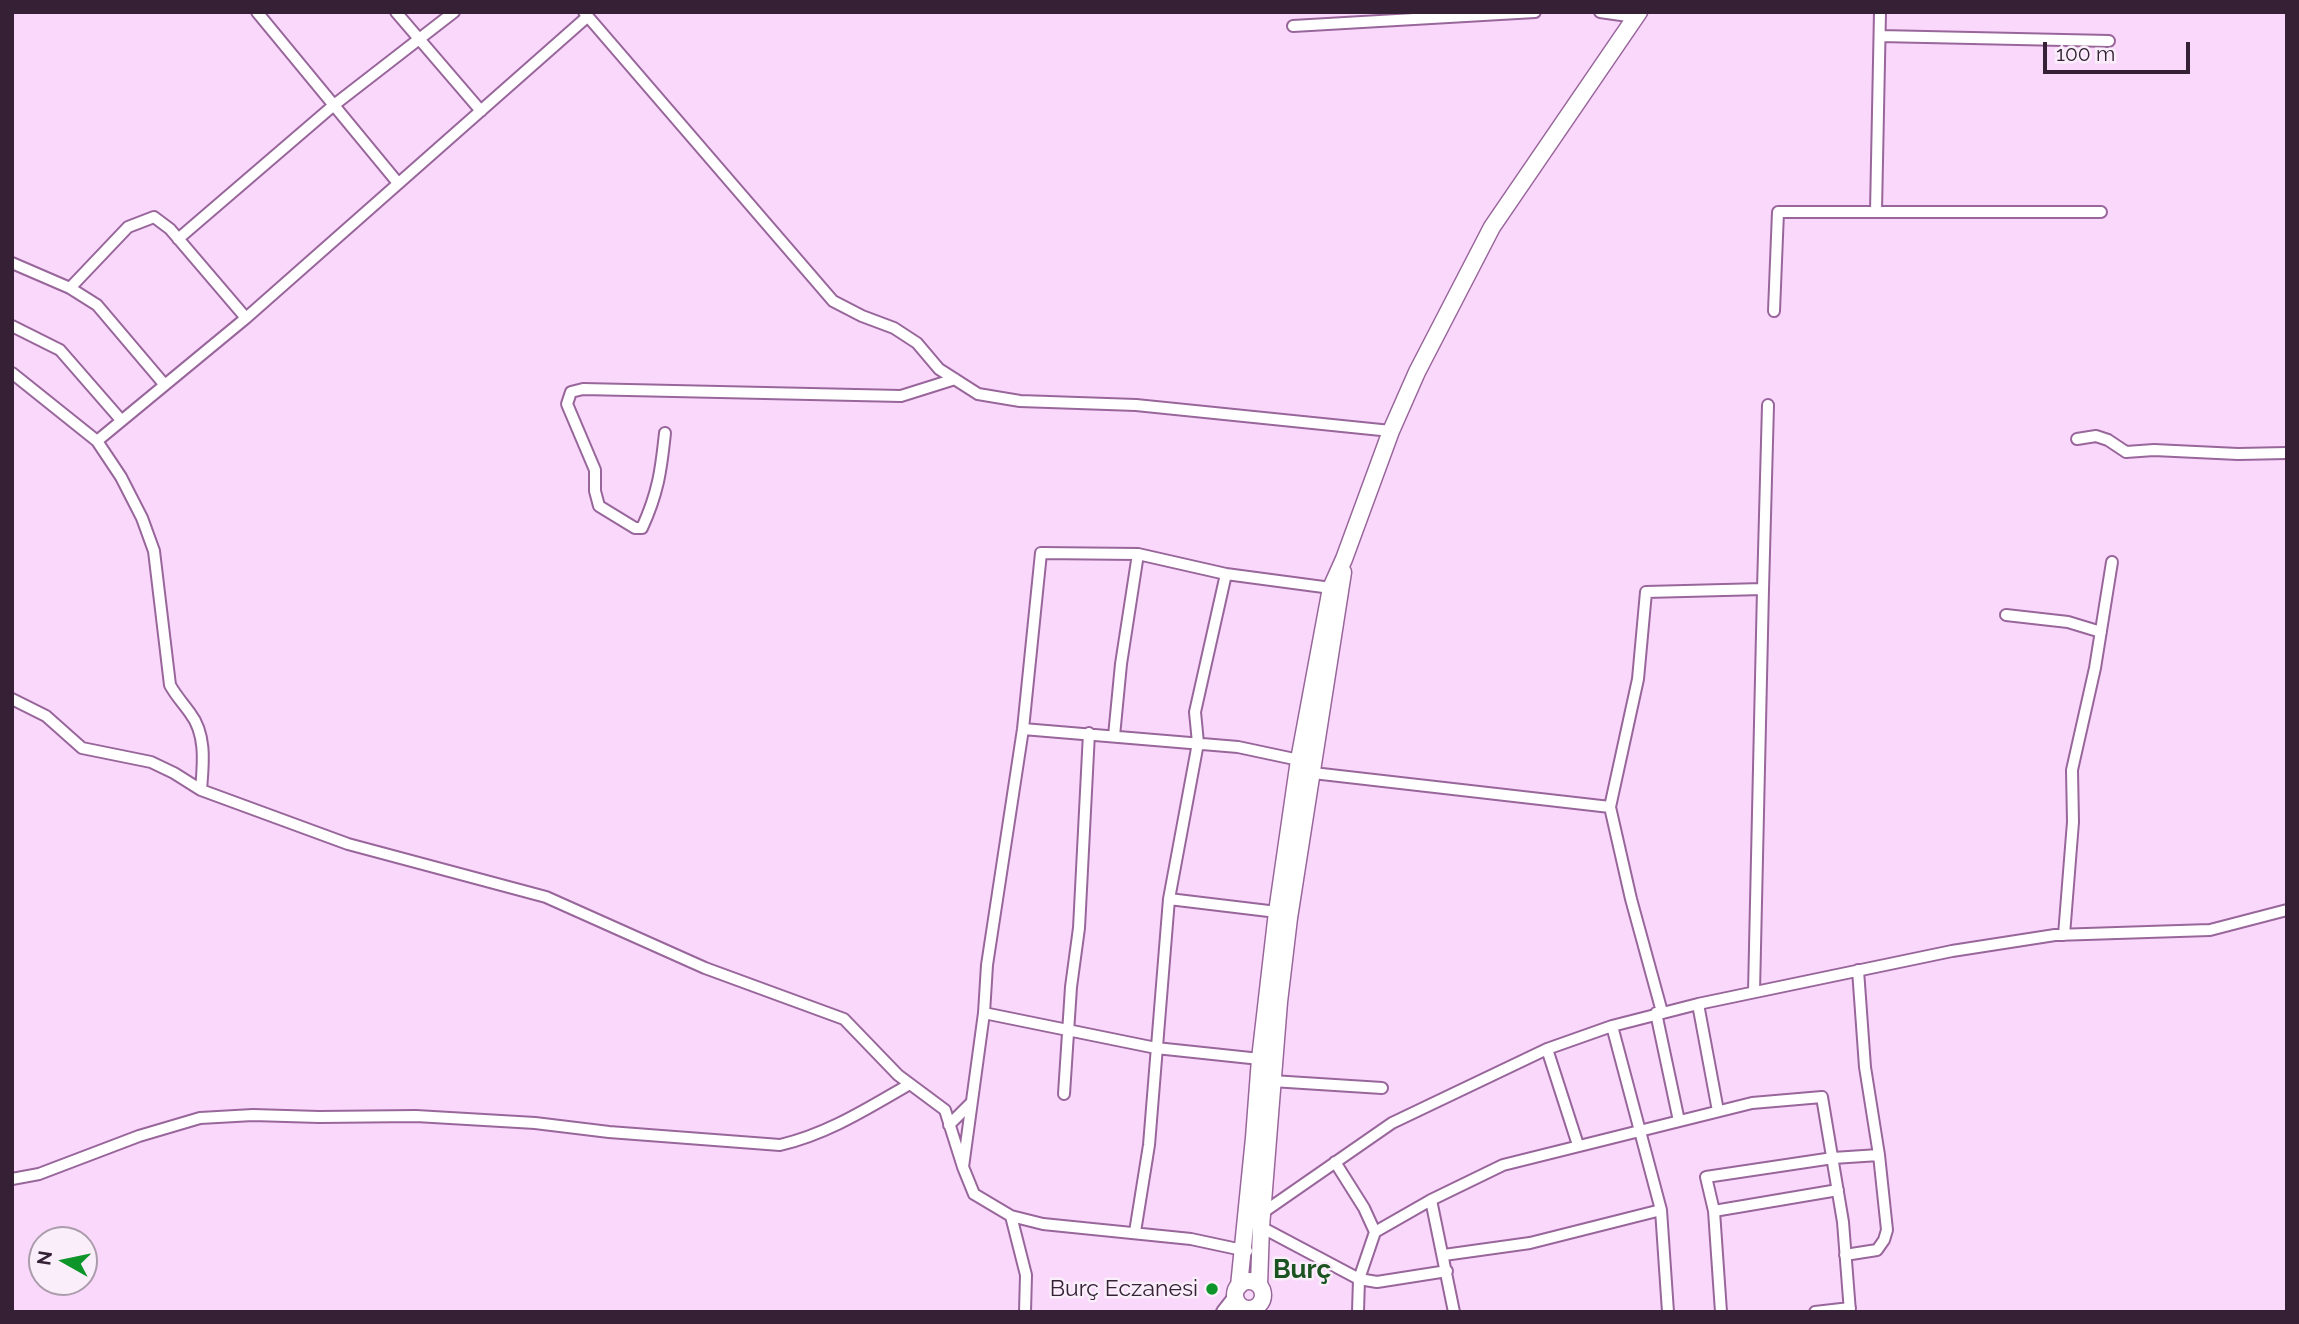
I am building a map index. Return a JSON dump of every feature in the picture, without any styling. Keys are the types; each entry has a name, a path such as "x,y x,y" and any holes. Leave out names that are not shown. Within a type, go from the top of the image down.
{"main road":[{"path":"1248,1304 1242,1250 1256,1222 1306,782 1299,760 1331,588 1391,431 1417,372 1492,227 1637,15"},
{"path":"1248,1304 1263,1292 1258,1285 1261,1252 1256,1222 1260,1059 1277,912 1306,782 1342,587 1344,559"}],"street":[{"path":"257,12 398,183"},
{"path":"396,12 481,111"},
{"path":"178,239 334,105 454,12"},
{"path":"1293,26 1535,12"},
{"path":"1600,12 1637,15"},
{"path":"1876,211 1880,12"},
{"path":"97,442 246,318 481,111 586,14 833,301 894,328 917,344 939,369 978,394 1020,401 1136,405 1391,431"},
{"path":"1880,36 2109,41"},
{"path":"1774,311 1778,212 2101,212"},
{"path":"70,288 128,227 155,217 178,239 246,318"},
{"path":"12,263 70,288 97,305 164,384"},
{"path":"12,326 60,350 121,420"},
{"path":"12,373 97,442 121,477 142,518 154,551 170,685 178,700 191,714 199,731 204,757 201,790"},
{"path":"665,433 655,501 642,528 635,528 599,506 595,492 595,470 567,404 571,392 583,389 901,396 955,379"},
{"path":"1754,992 1768,405"},
{"path":"2077,439 2096,436 2108,440 2126,452 2154,450 2238,454 2287,453"},
{"path":"963,1167 984,1013 987,965 1023,729 1041,553 1138,554 1226,574 1331,588"},
{"path":"1114,736 1121,664 1138,554"},
{"path":"2064,935 2073,822 2072,770 2101,632 2112,562"},
{"path":"1135,1232 1149,1145 1169,899 1198,743 1195,712 1226,574"},
{"path":"1679,1121 1659,1012 1611,807 1638,679 1646,592 1763,589"},
{"path":"2006,615 2068,622 2101,632"},
{"path":"12,699 46,716 82,748 151,762 201,790 348,844 546,897 705,968 844,1018 898,1075 945,1110 974,1194 1011,1216 1043,1224 1191,1239 1261,1252"},
{"path":"1023,729 1238,747 1299,760"},
{"path":"1064,1094 1071,987 1079,928 1089,733"},
{"path":"1306,782 1611,807"},
{"path":"1169,899 1277,912"},
{"path":"1447,1271 1377,1282 1359,1279 1256,1222 1392,1123 1547,1049 1612,1026 1659,1012 1952,951 2064,935 2210,930 2287,910"},
{"path":"1845,1255 1877,1250 1884,1240 1886,1230 1879,1156 1868,1092 1858,970"},
{"path":"1698,1004 1718,1111"},
{"path":"984,1013 1156,1048 1260,1059"},
{"path":"1612,1026 1661,1210 1668,1312"},
{"path":"1547,1049 1578,1144"},
{"path":"1272,1081 1382,1088"},
{"path":"12,1179 39,1174 139,1136 200,1118 253,1115 429,1116 780,1145 839,1125 910,1084"},
{"path":"1358,1312 1359,1279 1375,1232 1431,1200 1503,1165 1578,1144 1752,1103 1822,1097 1838,1190 1850,1310 1815,1312"},
{"path":"949,1125 970,1104"},
{"path":"1721,1312 1714,1211 1706,1177 1833,1158 1879,1156"},
{"path":"1335,1162 1364,1208 1375,1232"},
{"path":"1714,1211 1838,1190"},
{"path":"1431,1200 1454,1312"},
{"path":"1444,1255 1530,1243 1661,1210"},
{"path":"1011,1216 1026,1275 1025,1312"},
{"path":"1224,1312 1248,1304"}],"place":[{"name":"Burç Eczanesi","path":"1212,1289"}],"district":[{"name":"Burç","path":"1302,1270"}]}
